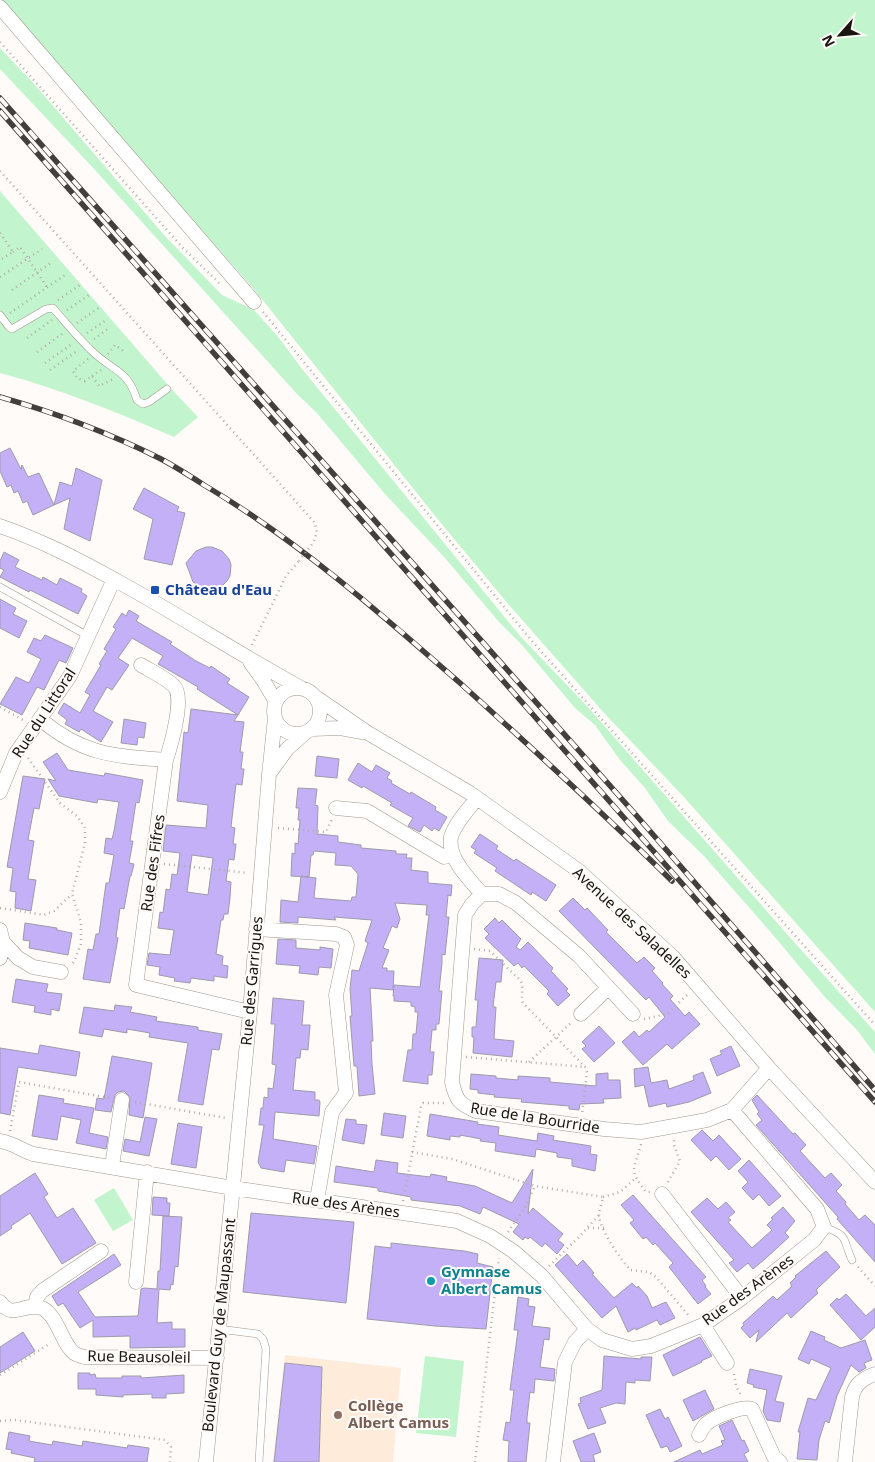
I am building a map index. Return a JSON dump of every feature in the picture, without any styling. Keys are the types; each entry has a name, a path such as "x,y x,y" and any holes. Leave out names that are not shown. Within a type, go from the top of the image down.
{"street":[{"path":"0,7 254,302"},
{"path":"0,526 38,540 89,565 163,606 246,658 308,690 316,698 321,709 320,717 309,731 288,749 268,775"},
{"name":"Rue du Littoral","path":"0,792 20,746 70,676 114,579"},
{"path":"246,658 263,680 276,702"},
{"name":"Rue des Fifres","path":"140,665 175,686 179,694 174,736 166,760 136,986 250,1012"},
{"path":"301,688 293,688 280,696 274,710 275,718 278,725 290,734 309,731"},
{"name":"Avenue des Saladelles","path":"316,698 368,733 477,798 579,871 673,957 769,1068 875,1182"},
{"name":"Rue des Garrigues","path":"233,1188 250,1012 268,775 275,718"},
{"path":"37,722 78,745 100,753 166,760"},
{"name":"Avenue des Saladelles","path":"309,731 340,728 368,733"},
{"path":"477,798 460,820 451,838 453,854 463,871 482,894 499,894 516,903 579,956 633,1014"},
{"path":"336,808 367,811 444,857 453,854"},
{"name":"Rue de la Bourride","path":"482,894 472,904 466,915 452,1082 455,1096 463,1106 476,1111 581,1126 641,1132 707,1120 732,1110 769,1068"},
{"path":"256,929 336,934 344,937 347,945 336,995 346,1093 332,1112 318,1200"},
{"path":"1,936 18,958 33,967 60,972"},
{"path":"0,958 1,936"},
{"path":"581,1014 608,988"},
{"path":"112,1166 122,1100"},
{"path":"732,1110 817,1210 824,1227"},
{"name":"Rue des Arènes","path":"4,1141 33,1154 233,1188 457,1221 513,1250 542,1276 587,1329 602,1340 632,1349 651,1346 701,1326 742,1298 814,1240 824,1227"},
{"path":"136,1282 147,1172"},
{"name":"Boulevard Guy de Maupassant","path":"206,1462 233,1188"},
{"path":"662,1194 742,1298"},
{"path":"0,1302 4,1308 10,1311 35,1307 37,1298 42,1291 101,1251"},
{"name":"Rue Beausoleil","path":"35,1307 42,1308 50,1314 72,1352 84,1357 217,1358"},
{"path":"701,1326 726,1363"},
{"path":"553,1462 565,1362 575,1342 587,1329"},
{"path":"845,1462 854,1388 863,1379 875,1374"},
{"path":"699,1435 707,1423 740,1408 747,1407 752,1409 774,1457 780,1462"}],"lane":[{"path":"1,316 8,328 12,330 53,308 95,354 121,373 133,388 136,400 143,404 149,402 167,389"},
{"path":"0,587 88,636"},
{"path":"824,1227 838,1232 846,1240 847,1250 852,1260"},
{"path":"219,1329 258,1334 263,1339 266,1349 258,1462"}],"path":[{"path":"0,42 182,247 224,288"},
{"path":"0,171 315,523 317,533 313,544 286,576 246,658"},
{"path":"0,233 13,252"},
{"path":"0,260 20,247 47,288"},
{"path":"0,278 42,249"},
{"path":"12,290 52,262"},
{"path":"1,316 65,275"},
{"path":"50,308 53,303 80,285"},
{"path":"254,302 531,640 875,1025"},
{"path":"103,361 115,345 126,353"},
{"path":"95,354 74,369 76,378 85,380 92,376 99,386 121,373"},
{"path":"0,708 37,722"},
{"path":"0,908 44,915 54,912 72,894 86,844 85,828 78,817 60,803 20,746"},
{"path":"264,826 326,832 336,808"},
{"path":"153,862 261,875"},
{"path":"60,972 74,962 81,944 82,922 72,894"},
{"path":"463,949 490,951 520,980 523,984 523,1003 585,1067 587,1072 581,1126"},
{"path":"633,1014 639,1020 667,1014 698,985"},
{"path":"529,1062 581,1014"},
{"path":"454,1056 585,1067"},
{"path":"4,1141 19,1082 239,1120"},
{"path":"401,1213 420,1107 423,1103 446,1104 452,1101 455,1096"},
{"path":"641,1132 641,1144 634,1168 636,1178 646,1192 662,1194 680,1161 674,1145 674,1127"},
{"path":"412,1152 452,1159 535,1186 603,1197 620,1192 636,1178"},
{"path":"474,1462 501,1243 524,1209 535,1186"},
{"path":"542,1276 548,1267 599,1214 603,1197"},
{"path":"599,1214 604,1228 620,1258 630,1270 649,1272 656,1277 701,1326"},
{"path":"587,1228 604,1228"},
{"path":"852,1260 875,1286"},
{"path":"0,1376 62,1335"},
{"path":"726,1363 734,1370 736,1386 747,1407"},
{"path":"0,1422 15,1420 165,1440 172,1447 170,1462"}],"shaded area":[{"name":"Collège Albert Camus","path":"285,1355 401,1368 393,1462 273,1462"}],"green space":[{"path":"2,0 875,0 875,1012 683,796 606,715 509,605 440,522 253,288 64,75"},
{"path":"0,48 35,85 164,235 222,295 254,310 279,338 302,369 520,636 585,704 875,1032 875,1054 857,1030 824,996 704,856 668,821 645,788 620,760 595,725 575,708 445,558 385,494 316,412 297,394 96,171 0,69"},
{"path":"0,191 198,417 174,437 88,402 0,373"},
{"path":"114,1188 133,1220 113,1231 94,1200"},
{"path":"425,1356 464,1361 456,1437 416,1433"}],"building":[{"path":"10,448 21,469 22,465 28,477 39,473 54,505 33,515 27,501 23,503 18,491 14,493 11,485 7,487 0,471 0,453"},
{"path":"76,468 102,480 90,541 64,529 70,498 54,505 60,482 72,486"},
{"path":"144,488 179,507 177,511 185,513 172,565 144,559 153,519 133,509"},
{"path":"206,547 222,551 229,559 231,565 230,576 227,581 213,589 202,588 193,582 186,563 196,551"},
{"path":"4,552 19,560 15,567 42,580 43,577 57,585 60,578 82,589 81,592 87,596 78,614 0,577 4,570 0,568 0,561"},
{"path":"0,599 16,608 13,614 27,621 19,638 0,628"},
{"path":"129,610 139,616 136,621 172,642 170,644 196,661 210,668 211,666 230,679 227,683 249,697 238,715 197,689 198,687 158,664 163,656 132,638 118,658 129,665 112,690 107,687 93,711 113,722 101,742 81,729 79,732 65,724 67,720 58,713 64,703 80,713 90,695 85,692 101,665 99,664 107,651 104,649 116,629 113,627 122,613 126,616"},
{"path":"45,635 73,648 66,663 59,660 44,690 37,687 22,715 0,704 16,677 29,683 41,659 27,652 34,638 41,641"},
{"path":"191,709 238,715 234,721 244,722 240,752 243,752 241,769 244,769 242,785 236,784 231,827 235,828 233,844 236,844 234,860 229,859 226,881 231,882 230,898 228,914 224,914 223,920 221,920 216,954 223,956 222,965 228,966 227,978 214,976 214,981 191,978 190,983 174,981 175,978 159,975 160,967 147,965 149,953 170,955 174,930 158,928 160,912 163,913 166,889 170,890 172,874 177,875 180,853 163,851 166,825 206,828 208,805 177,801 184,732 188,733","holes":["192,855 213,858 208,895 187,892"]},
{"path":"124,719 146,723 144,738 138,737 137,745 121,743"},
{"path":"57,753 68,770 104,776 105,773 143,780 139,803 136,802 130,841 133,841 129,863 134,864 124,909 120,908 116,937 118,938 110,983 83,979 88,949 93,950 96,934 99,934 106,883 109,883 114,855 104,853 106,838 112,839 119,802 98,799 97,803 59,796 48,779 56,781 43,762"},
{"path":"317,756 339,759 337,778 315,776"},
{"path":"358,763 372,772 376,765 390,773 387,778 392,781 391,783 436,807 435,810 447,817 439,831 434,828 432,831 424,825 420,832 408,826 413,818 363,786 362,788 348,780"},
{"path":"23,776 45,779 39,809 34,808 28,840 34,841 28,879 36,880 31,911 15,908 16,892 10,891 13,868 7,867"},
{"path":"298,788 317,789 315,805 318,806 317,834 338,836 338,842 361,845 361,848 396,851 396,854 407,854 406,858 412,858 411,870 428,872 428,883 452,885 451,896 448,895 446,917 449,917 445,955 442,954 439,991 442,991 439,1024 436,1024 436,1030 432,1030 430,1052 434,1052 432,1075 428,1075 428,1084 403,1081 408,1050 412,1050 413,1034 416,1034 418,1012 415,1012 415,1007 411,1006 411,1002 394,1001 393,996 394,985 420,987 429,915 426,915 427,905 395,903 400,919 397,928 392,926 383,948 389,950 382,968 387,968 387,971 394,971 393,990 370,988 373,1041 371,1041 372,1064 375,1094 359,1096 357,1066 354,1066 350,989 352,970 359,971 368,943 365,941 372,920 298,917 298,923 280,922 281,900 298,902 301,877 291,876 292,853 295,854 295,843 298,844 300,820 298,820 299,808 296,808","holes":["314,851 336,853 335,865 351,866 358,874 356,897 352,897 351,901 314,898 316,878 308,877 311,855 313,855"]},
{"path":"480,834 498,846 496,849 514,861 516,859 556,885 546,901 532,892 531,895 495,871 497,868 474,853 476,850 471,847"},
{"path":"573,898 585,910 587,908 608,930 606,932 637,963 644,957 655,968 652,971 673,996 670,999 685,1016 689,1012 700,1024 672,1049 667,1044 643,1065 622,1042 634,1031 639,1037 647,1030 649,1032 665,1017 649,997 646,1000 559,911"},
{"path":"495,918 499,923 502,920 521,939 516,947 520,950 528,942 553,968 551,971 568,989 566,991 570,995 558,1006 547,994 549,991 524,966 522,968 518,963 514,966 485,938 489,934 484,929"},
{"path":"25,923 57,928 57,930 72,933 68,955 29,948 30,941 23,940"},
{"path":"278,939 296,940 296,948 320,950 320,947 333,949 331,968 319,967 318,975 299,973 300,966 276,964"},
{"path":"479,958 503,960 501,982 496,982 493,1007 496,1007 494,1039 514,1041 512,1057 473,1053 474,1037 472,1037 472,1027 476,1027 478,1000 475,1000"},
{"path":"16,979 48,984 46,992 62,994 59,1011 51,1009 51,1015 34,1012 35,1006 12,1002"},
{"path":"273,998 304,1001 302,1025 310,1025 308,1050 301,1049 300,1058 296,1058 293,1090 315,1092 315,1100 320,1102 319,1116 275,1112 273,1139 317,1146 314,1164 286,1160 284,1172 261,1168 258,1162 264,1125 259,1125 261,1108 263,1108 264,1097 268,1098 268,1088 273,1089 276,1065 272,1064 275,1024 271,1024"},
{"path":"115,1005 132,1007 130,1012 157,1017 156,1021 198,1027 198,1030 222,1034 219,1050 212,1049 203,1105 178,1101 188,1043 149,1037 150,1033 127,1029 127,1033 104,1029 102,1037 79,1033 84,1007 114,1011"},
{"path":"599,1026 615,1043 594,1062 582,1049 586,1046 582,1042"},
{"path":"40,1045 80,1052 76,1076 18,1067 10,1115 0,1113 0,1048 38,1054"},
{"path":"731,1046 740,1066 717,1076 710,1059 722,1054 720,1051"},
{"path":"112,1056 152,1063 143,1118 129,1115 130,1097 124,1091 118,1092 115,1095 111,1112 95,1110 97,1098 104,1099"},
{"path":"648,1067 651,1083 667,1080 669,1089 694,1080 693,1076 703,1072 711,1093 689,1102 667,1107 666,1103 649,1107 644,1085 635,1087 634,1069"},
{"path":"608,1073 608,1080 620,1080 621,1098 603,1099 604,1103 580,1104 579,1110 569,1109 569,1106 521,1102 522,1099 494,1097 495,1095 478,1093 478,1090 470,1089 471,1074 518,1080 518,1076 550,1078 550,1082 596,1086 596,1074"},
{"path":"39,1095 64,1099 63,1103 94,1108 89,1133 108,1137 106,1149 76,1143 81,1120 61,1116 57,1140 32,1136"},
{"path":"757,1095 793,1134 795,1133 806,1145 800,1151 825,1178 831,1173 842,1185 836,1191 859,1220 865,1215 875,1225 875,1262 837,1219 838,1217 756,1125 762,1120 757,1114 759,1112 752,1100"},
{"path":"384,1113 406,1116 403,1138 381,1135"},
{"path":"430,1114 499,1127 498,1135 537,1141 538,1133 554,1136 553,1140 591,1146 590,1154 597,1155 595,1171 572,1166 572,1159 557,1157 557,1153 536,1149 535,1157 495,1151 496,1143 480,1141 481,1139 460,1135 460,1137 450,1136 450,1140 427,1136"},
{"path":"145,1117 157,1119 149,1156 123,1151 125,1139 140,1142"},
{"path":"346,1119 356,1120 356,1124 367,1125 364,1144 342,1140"},
{"path":"178,1123 202,1127 196,1168 171,1164"},
{"path":"702,1130 713,1141 719,1135 741,1159 729,1170 716,1156 711,1161 691,1140"},
{"path":"376,1160 398,1163 397,1173 430,1177 431,1174 447,1177 446,1181 475,1186 512,1203 533,1169 528,1214 533,1208 563,1234 558,1240 564,1245 557,1254 545,1243 542,1247 530,1237 528,1239 525,1237 523,1240 513,1232 519,1224 483,1207 480,1214 460,1206 411,1200 411,1197 378,1191 378,1188 334,1182 336,1166 374,1172"},
{"path":"749,1160 781,1196 769,1206 759,1194 753,1200 742,1188 748,1182 738,1171"},
{"path":"35,1173 48,1194 44,1197 57,1218 73,1208 96,1243 62,1264 30,1213 0,1236 0,1196"},
{"path":"633,1195 706,1277 702,1280 711,1294 698,1304 669,1267 673,1263 655,1243 653,1245 646,1237 643,1239 630,1223 634,1220 621,1205"},
{"path":"153,1197 167,1198 167,1203 170,1203 169,1216 152,1215"},
{"path":"707,1198 718,1209 726,1202 735,1212 728,1218 731,1220 728,1222 752,1248 772,1230 767,1225 773,1219 771,1218 783,1207 795,1221 785,1233 789,1237 765,1259 753,1269 748,1263 737,1272 729,1263 734,1260 691,1212"},
{"path":"251,1213 354,1222 346,1303 243,1292"},
{"path":"163,1216 182,1217 178,1267 175,1266 173,1285 171,1284 170,1290 159,1289 157,1323 172,1322 172,1329 185,1329 185,1347 130,1348 130,1336 93,1337 93,1320 80,1328 63,1303 58,1306 52,1296 114,1254 121,1265 78,1292 95,1317 138,1316 141,1289 157,1289 158,1271 160,1271"},
{"name":"Gymnase Albert Camus","path":"391,1243 478,1254 477,1263 493,1267 486,1329 367,1319 375,1246 391,1248"},
{"path":"826,1251 840,1267 816,1290 818,1293 791,1318 787,1313 756,1342 759,1330 750,1338 741,1328 744,1325 743,1323 773,1296 777,1300 792,1286 790,1283 795,1276"},
{"path":"567,1254 577,1266 583,1260 594,1273 592,1274 614,1298 632,1283 637,1288 638,1286 647,1296 652,1308 666,1302 675,1318 660,1325 657,1320 628,1332 616,1306 602,1318 555,1265"},
{"path":"846,1294 866,1316 875,1308 875,1327 861,1340 830,1305 837,1298 839,1300"},
{"path":"518,1297 529,1299 528,1306 535,1307 532,1326 550,1328 549,1340 544,1339 540,1367 555,1369 554,1381 535,1379 534,1393 530,1392 527,1423 530,1423 526,1462 508,1462 509,1441 503,1440 506,1422 510,1423 514,1390 510,1390 518,1330 514,1330"},
{"path":"811,1331 825,1337 824,1340 841,1348 865,1340 872,1360 864,1363 866,1368 859,1372 851,1365 837,1396 829,1423 825,1421 819,1440 817,1460 797,1459 800,1432 798,1432 808,1398 816,1400 831,1368 811,1359 809,1364 798,1359"},
{"path":"23,1332 35,1351 0,1373 0,1347"},
{"path":"700,1337 712,1356 673,1376 663,1355"},
{"path":"604,1356 641,1359 641,1357 652,1357 650,1381 635,1380 635,1383 626,1382 625,1404 616,1403 600,1408 606,1423 588,1429 578,1404 581,1403 580,1398 602,1390"},
{"path":"285,1363 322,1367 319,1462 274,1462"},
{"path":"750,1369 782,1376 775,1401 784,1403 780,1422 767,1420 763,1411 767,1390 753,1387 754,1385 747,1383"},
{"path":"78,1373 95,1374 96,1378 141,1376 141,1378 184,1375 184,1393 166,1394 166,1398 152,1398 152,1394 123,1395 123,1397 96,1395 96,1389 78,1389"},
{"path":"705,1390 714,1409 693,1421 683,1400"},
{"path":"660,1409 665,1419 668,1417 682,1446 670,1452 667,1446 661,1448 646,1415"},
{"path":"732,1420 749,1451 744,1454 748,1462 674,1462 700,1450 702,1454 723,1445 721,1441 725,1440 719,1426"},
{"path":"9,1432 30,1436 29,1441 52,1445 53,1441 82,1446 83,1441 127,1448 128,1445 149,1448 147,1462 34,1462 35,1458 11,1453 12,1450 6,1449"},
{"path":"594,1433 601,1452 593,1455 595,1462 581,1462 573,1441"}],"railway":[{"path":"0,98 636,815 875,1090"},
{"path":"0,111 875,1102"},
{"path":"0,397 82,424 161,459 272,529 368,604 460,683 672,881"}],"place":[{"name":"Château d'Eau","path":"155,590"},
{"name":"Gymnase Albert Camus","path":"431,1281"},
{"name":"Collège Albert Camus","path":"338,1415"}]}
